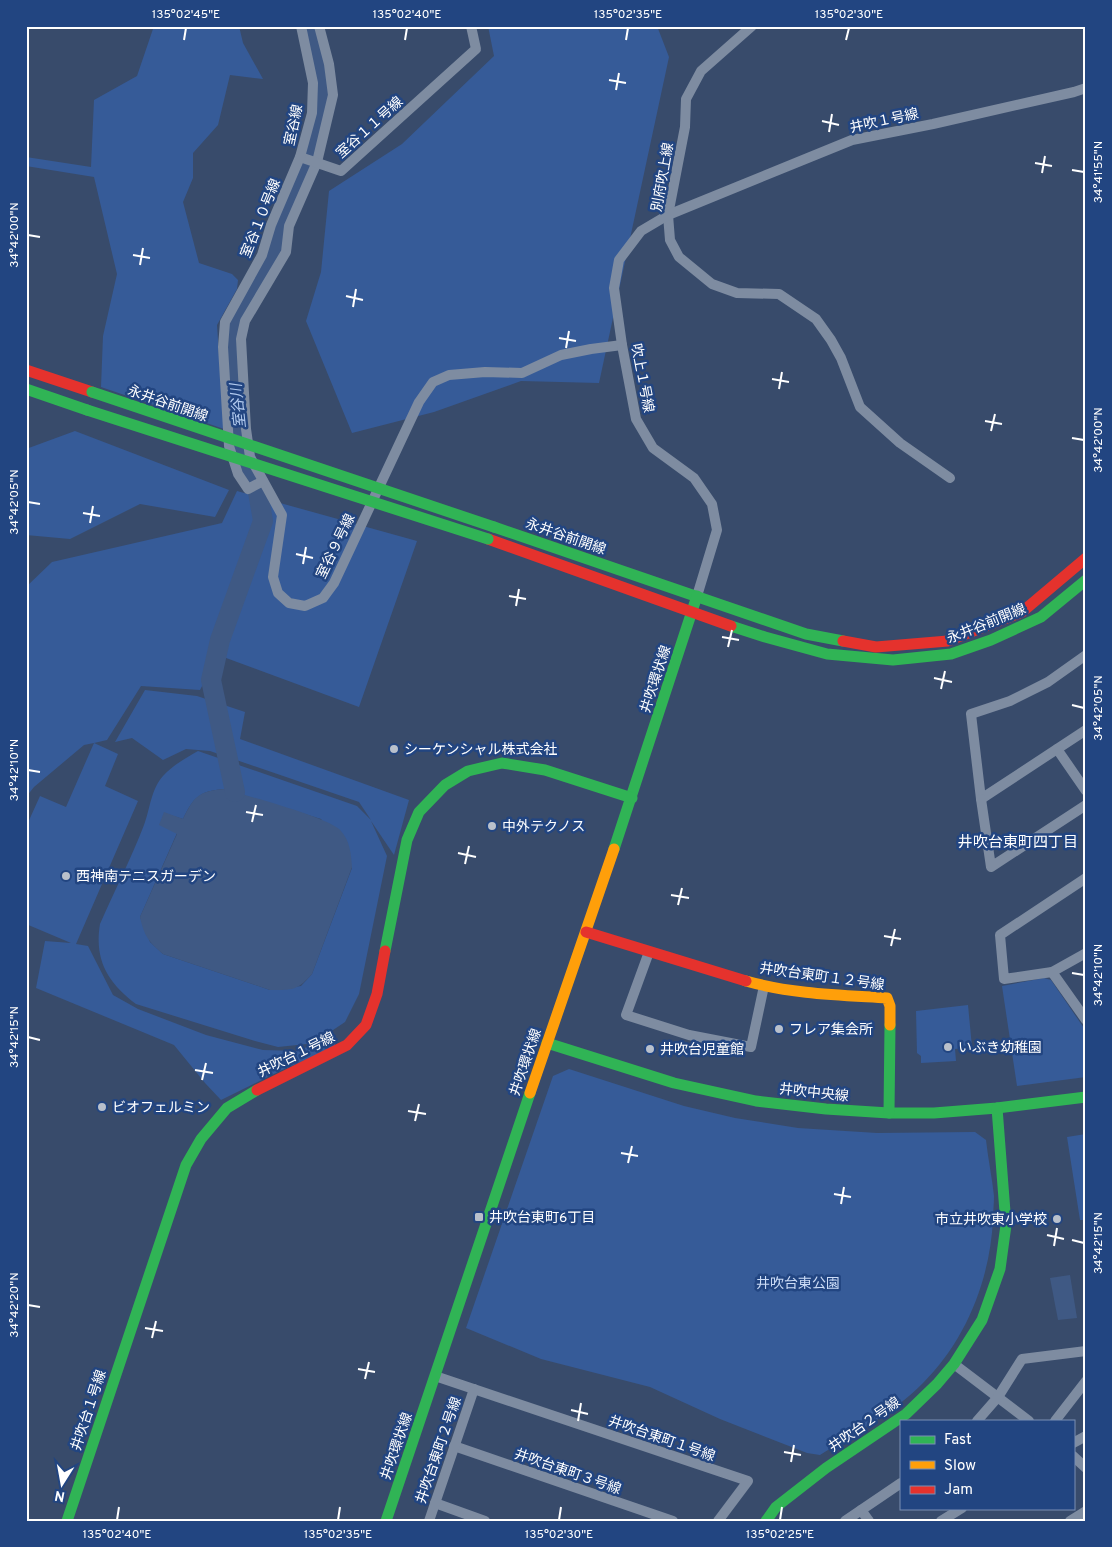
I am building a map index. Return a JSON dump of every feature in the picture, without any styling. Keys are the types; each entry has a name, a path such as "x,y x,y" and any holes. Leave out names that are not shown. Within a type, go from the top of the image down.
{"street":[{"name":"室谷線","path":"301,26 313,83 312,113 300,157 317,162"},
{"name":"室谷１１号線","path":"319,26 329,64 333,96 317,162 341,171 476,49 471,26"},
{"name":"別府吹上線","path":"752,26 701,71 686,99 685,128 668,215 670,240 679,257 712,284 737,294 780,294 816,318 841,358 860,406 900,443 950,478"},
{"name":"井吹１号線","path":"668,215 852,140 1008,107 1086,88"},
{"name":"室谷１０号線","path":"263,481 248,489 238,474 229,446 223,347 225,322 262,255 271,224 300,157"},
{"name":"室谷９号線","path":"317,162 289,226 286,252 246,321 241,339 246,428 250,457 282,515 273,577 278,593 289,603 305,606 323,598 334,583 420,402 433,382 449,375 485,372 522,373 561,355 591,349 622,346"},
{"name":"吹上１号線","path":"668,215 641,231 619,260 614,288 622,346 636,419 654,448 694,478 712,504 717,530 697,596"},
{"name":"永井谷前開線","path":"26,370 806,634 876,647 948,641 1022,612 1086,558"},
{"name":"永井谷前開線","path":"26,390 488,539 692,613 765,637 827,654 894,660 951,654 991,640 1041,617 1086,580"},
{"name":"井吹環状線","path":"386,1521 547,1043 632,798 697,596"},
{"path":"1086,655 1048,682 1010,701 971,714 991,867 1086,805"},
{"path":"981,799 1086,730"},
{"path":"1057,749 1086,791"},
{"name":"井吹台１号線","path":"67,1521 186,1165 201,1139 227,1108 347,1045 366,1025 377,994 408,840 420,812 445,785 468,771 502,763 545,770 632,798"},
{"path":"1086,878 1000,935 1004,979 1052,972 1086,953"},
{"name":"井吹台東町１２号線","path":"586,932 764,986 822,994 887,998 890,1006 889,1113"},
{"path":"649,952 626,1015 689,1035 751,1047 764,986"},
{"path":"1052,972 1086,1020"},
{"name":"井吹中央線","path":"547,1043 674,1083 747,1099 826,1109 934,1114 1086,1096"},
{"name":"井吹台２号線","path":"766,1521 776,1507 826,1468 906,1414 938,1384 954,1364 982,1320 1000,1269 1006,1225 997,1108"},
{"path":"978,1420 998,1397 1022,1359 1086,1351"},
{"path":"954,1364 1029,1420"},
{"name":"井吹台東町１号線","path":"435,1376 748,1481 718,1521"},
{"path":"1056,1420 1086,1381"},
{"name":"井吹台東町２号線","path":"429,1521 474,1389"},
{"path":"1074,1442 1086,1436"},
{"name":"井吹台東町３号線","path":"454,1446 672,1521"},
{"path":"1074,1457 1086,1468"},
{"path":"845,1521 900,1484"},
{"path":"435,1503 485,1521"},
{"path":"861,1510 869,1521"},
{"path":"941,1521 959,1510"},
{"path":"1070,1521 1086,1511"}],"green space":[{"path":"154,26 239,26 243,43 263,79 230,75 218,125 193,153 193,178 183,202 199,263 232,274 238,280 237,289 217,325 224,429 101,387 103,336 117,274 94,177 26,166 26,157 91,167 94,100 137,76"},
{"path":"488,26 657,26 669,57 599,383 521,381 434,412 352,433 306,321 321,272 329,191 402,144 494,56"},
{"path":"75,431 229,490 215,517 140,504 70,539 26,535 26,449"},
{"path":"237,491 417,541 359,707 218,655 200,690 141,686 107,740 84,745 34,787 26,797 26,587 52,562 222,523"},
{"path":"145,690 197,696 245,712 240,739 409,800 394,855 371,821 387,856 359,994 345,1022 324,1036 307,1044 278,1047 136,1004 118,988 105,970 101,960 99,949 100,924 139,838 156,787 163,776 180,762 198,751 357,806 371,820 359,802 210,751 186,749 163,760 132,738 115,742","holes":["224,789 321,819 352,868 312,974 301,986 270,990 163,954 150,942 140,917 177,833 164,813 183,819 190,806 198,797 208,792"]},
{"path":"94,743 118,754 105,786 138,801 76,944 88,946 113,995 138,1009 206,1035 263,1050 298,1051 331,1036 336,1047 282,1070 221,1100 174,1045 36,988 45,941 71,943 26,924 26,827 40,796 66,807"},
{"path":"1044,978 1051,980 1086,1031 1086,1077 1017,1086 1002,986"},
{"path":"968,1005 972,1047 955,1049 956,1061 921,1063 921,1056 917,1053 916,1011"},
{"name":"井吹台東公園","path":"569,1069 684,1106 735,1118 798,1128 877,1133 975,1132 986,1140 994,1196 991,1242 981,1286 973,1308 952,1348 923,1383 900,1404 820,1455 807,1453 720,1419 650,1387 541,1359 466,1328 553,1076"},
{"path":"1086,1134 1086,1220 1080,1220 1067,1137"}],"shaded area":[{"path":"224,789 286,807 321,820 341,831 348,843 352,867 312,974 298,987 270,990 163,954 151,942 143,929 140,917 177,834 159,825 164,812 183,819 190,805 198,796 208,791"},
{"path":"1070,1275 1077,1318 1058,1320 1050,1278"}],"waterway":[{"name":"室谷川","path":"235,792 211,680 220,640 263,521 258,492 249,476 236,408 232,371 233,323 267,264 281,225 306,170 323,105 324,77 309,26"}],"traffic: fast":[{"path":"26,389 87,410"},
{"path":"92,392 494,527"},
{"path":"87,410 488,539"},
{"path":"494,527 806,634 843,641"},
{"path":"731,626 827,654 893,660 951,654 991,640 1041,617 1086,580"},
{"path":"614,849 697,596"},
{"path":"385,951 407,840 419,812 445,785 468,771 502,763 545,770 632,798"},
{"path":"889,1113 890,1025"},
{"path":"547,1043 674,1083 756,1101 826,1109 889,1113 934,1113 997,1108 1086,1097"},
{"path":"67,1521 186,1165 201,1139 227,1108 257,1090"},
{"path":"386,1521 530,1093"},
{"path":"766,1521 776,1507 826,1468 906,1414 937,1384 954,1364 982,1320 1000,1269 1006,1225 997,1108"}],"traffic: slow":[{"path":"530,1093 614,849"},
{"path":"746,981 781,989 887,998 890,1006 890,1025"}],"traffic: jam":[{"path":"26,370 92,392"},
{"path":"488,539 731,626"},
{"path":"843,641 876,647 948,641 1022,612 1086,558"},
{"path":"586,932 746,981"},
{"path":"257,1090 347,1045 366,1025 377,994 385,951"}],"place":[{"name":"シーケンシャル株式会社","path":"394,749"},
{"name":"中外テクノス","path":"492,826"},
{"name":"西神南テニスガーデン","path":"66,876"},
{"name":"フレア集会所","path":"779,1029"},
{"name":"いぶき幼稚園","path":"948,1047"},
{"name":"井吹台児童館","path":"650,1049"},
{"name":"ビオフェルミン","path":"102,1107"},
{"name":"井吹台東町6丁目","path":"479,1217"},
{"name":"市立井吹東小学校","path":"1057,1219"}],"district":[{"name":"井吹台東町四丁目","path":"1018,842"}]}
